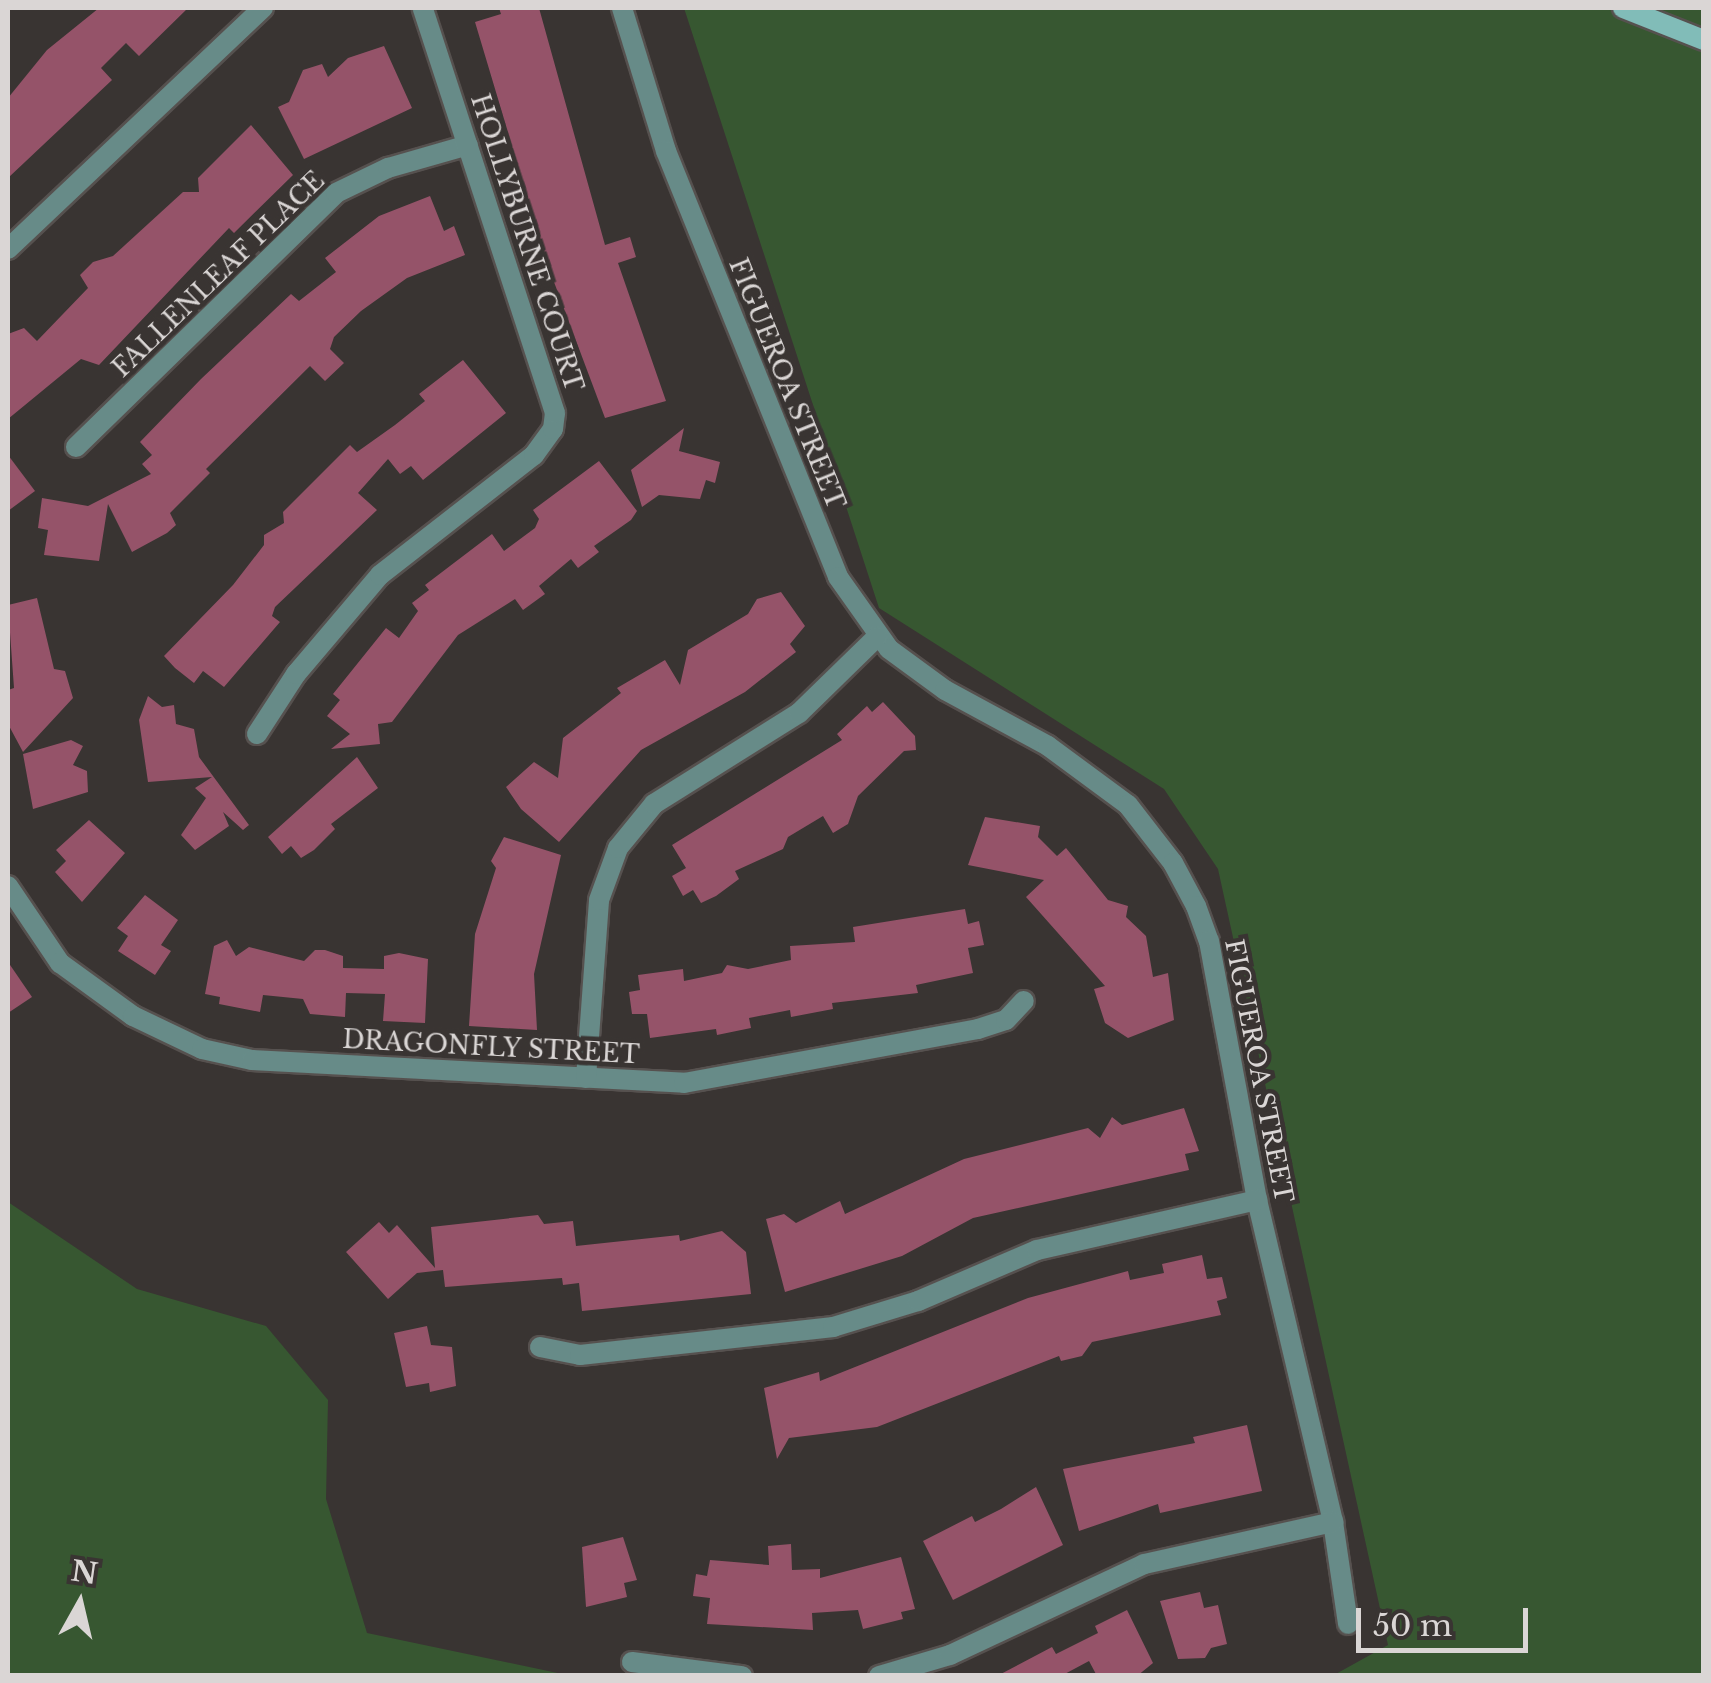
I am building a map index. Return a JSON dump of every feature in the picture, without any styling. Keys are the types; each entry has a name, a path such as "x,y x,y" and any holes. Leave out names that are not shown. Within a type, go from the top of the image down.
{"street":[{"path":"8,250 263,8"},
{"name":"HOLLYBURNE COURT","path":"257,734 296,674 380,576 534,454 553,429 555,413 423,8"},
{"name":"FIGUEROA STREET","path":"622,8 666,151 823,547 877,637 945,690 1088,773 1128,805 1173,863 1209,941 1257,1200 1333,1522 1348,1624"},
{"path":"1623,8 1704,40"},
{"name":"FALLENLEAF PLACE","path":"76,447 336,193 388,168 468,144"},
{"path":"586,1078 599,900 618,848 654,804 799,713 877,637"},
{"name":"DRAGONFLY STREET","path":"8,886 60,963 134,1016 202,1049 252,1060 586,1078 726,1079 978,1030 1006,1020 1024,1001"},
{"path":"540,1347 580,1356 832,1328 918,1301 1038,1250 1257,1200"},
{"path":"879,1676 950,1655 1144,1564 1333,1522"},
{"path":"632,1662 742,1676"}],"green space":[{"path":"684,8 1703,8 1703,1675 1334,1675 1388,1645 1218,869 1164,789 879,608"},
{"path":"8,1202 137,1289 266,1326 328,1400 326,1499 367,1633 567,1675 8,1675"}],"building":[{"path":"99,8 188,8 139,56 126,43 101,68 112,80 8,178 8,98 47,50"},
{"path":"499,8 539,8 605,245 630,237 636,257 618,263 666,401 605,418 548,266 475,22 501,14"},
{"path":"384,46 412,108 304,159 278,107 289,102 303,70 322,64 328,77 348,58"},
{"path":"251,125 293,175 234,233 229,228 99,365 81,359 8,419 8,334 24,328 37,341 88,288 80,275 93,262 113,256 183,192 199,192 198,178"},
{"path":"430,196 444,231 454,226 465,255 407,278 361,311 334,337 330,349 344,363 325,381 310,366 206,469 210,473 170,513 176,525 132,552 108,504 99,561 44,555 48,530 38,528 42,498 88,506 151,474 142,464 152,455 140,442 201,379 291,294 299,301 336,272 325,258 379,216"},
{"path":"463,360 506,413 423,480 411,466 400,474 388,459 358,493 377,510 275,607 272,616 280,622 224,687 203,671 194,683 175,668 164,656 233,585 264,545 264,535 284,523 283,512 350,445 357,452 395,425 425,401 419,394"},
{"path":"684,428 679,451 720,462 715,483 706,480 700,499 659,495 642,507 631,470"},
{"path":"8,455 35,491 8,511"},
{"path":"599,461 637,511 631,520 594,546 599,552 578,568 571,559 539,586 545,594 523,610 515,599 458,635 392,722 378,724 380,744 331,749 350,734 327,716 340,700 333,694 386,628 399,638 418,611 412,603 429,590 425,585 492,534 504,551 535,528 539,519 533,510"},
{"path":"781,592 805,626 790,644 796,652 745,692 641,750 559,842 521,809 506,787 534,762 558,778 563,738 621,693 617,688 665,660 680,685 688,650 748,614 757,599"},
{"path":"37,598 54,669 65,671 73,698 23,752 8,724 8,690 14,688 8,605"},
{"path":"148,696 162,707 174,705 176,724 194,729 199,757 249,825 243,830 223,812 229,826 195,850 181,835 206,798 195,788 212,777 148,782 139,720"},
{"path":"883,702 915,736 916,750 904,751 858,796 848,824 833,833 823,816 788,837 783,849 735,871 739,879 716,896 701,903 693,890 683,896 672,876 686,868 672,845 842,740 837,734 867,706 872,712"},
{"path":"71,740 83,746 73,765 87,771 88,792 33,809 23,754"},
{"path":"357,757 378,788 331,824 335,829 314,850 301,858 291,846 282,854 268,837"},
{"path":"985,817 1040,826 1038,837 1057,856 1066,848 1108,900 1128,906 1126,917 1146,936 1153,977 1168,973 1174,1020 1128,1038 1105,1023 1094,989 1105,986 1026,897 1044,880 968,865"},
{"path":"89,820 125,853 82,902 55,872 66,861 56,850"},
{"path":"504,837 561,855 534,974 537,1030 469,1026 475,934 496,868 491,861"},
{"path":"145,895 178,920 161,945 171,951 155,975 118,951 128,936 117,928"},
{"path":"965,909 968,924 979,921 984,945 968,948 973,973 916,985 918,993 832,1003 833,1009 791,1017 790,1010 749,1018 751,1028 717,1035 716,1029 650,1038 647,1014 632,1014 629,992 640,990 638,975 683,969 684,981 722,973 727,965 748,969 791,960 790,946 855,942 853,927"},
{"path":"227,940 236,956 249,947 304,961 315,950 325,950 343,956 343,968 384,969 384,956 399,953 428,959 425,1023 383,1021 385,994 346,993 345,1017 310,1014 303,999 263,995 260,1012 219,1004 220,997 205,994 214,946"},
{"path":"8,962 32,997 8,1013"},
{"path":"1184,1108 1199,1151 1185,1154 1189,1170 973,1218 902,1256 785,1292 766,1219 784,1214 796,1223 840,1201 845,1214 964,1159 1088,1128 1100,1138 1112,1117 1122,1125"},
{"path":"538,1215 544,1224 573,1221 576,1246 679,1235 680,1241 722,1231 746,1252 751,1294 582,1311 579,1283 563,1285 562,1278 445,1287 443,1270 417,1273 388,1299 346,1252 379,1222 389,1233 397,1225 435,1268 431,1227"},
{"path":"1202,1255 1207,1279 1222,1277 1227,1298 1217,1301 1221,1315 1092,1342 1082,1356 1061,1361 1059,1356 877,1427 789,1438 777,1459 764,1388 819,1372 820,1381 1028,1298 1128,1271 1130,1280 1164,1273 1162,1264"},
{"path":"427,1326 431,1345 452,1347 456,1386 430,1392 429,1383 406,1387 394,1333"},
{"path":"1247,1425 1262,1491 1160,1513 1158,1504 1079,1531 1063,1469 1195,1443 1193,1437"},
{"path":"1036,1487 1063,1545 953,1600 923,1541 972,1516 975,1522"},
{"path":"623,1537 637,1580 624,1583 627,1597 586,1607 582,1547"},
{"path":"791,1544 792,1570 820,1569 820,1578 901,1557 915,1609 901,1612 903,1619 863,1629 858,1610 812,1613 813,1630 707,1624 710,1598 693,1596 696,1574 707,1576 710,1560 769,1565 768,1546"},
{"path":"1200,1592 1204,1608 1218,1605 1227,1644 1211,1648 1205,1658 1178,1659 1160,1601"},
{"path":"1127,1610 1153,1663 1137,1676 1097,1676 1089,1661 1061,1676 997,1676 1052,1647 1056,1654 1098,1633 1095,1626"}]}
